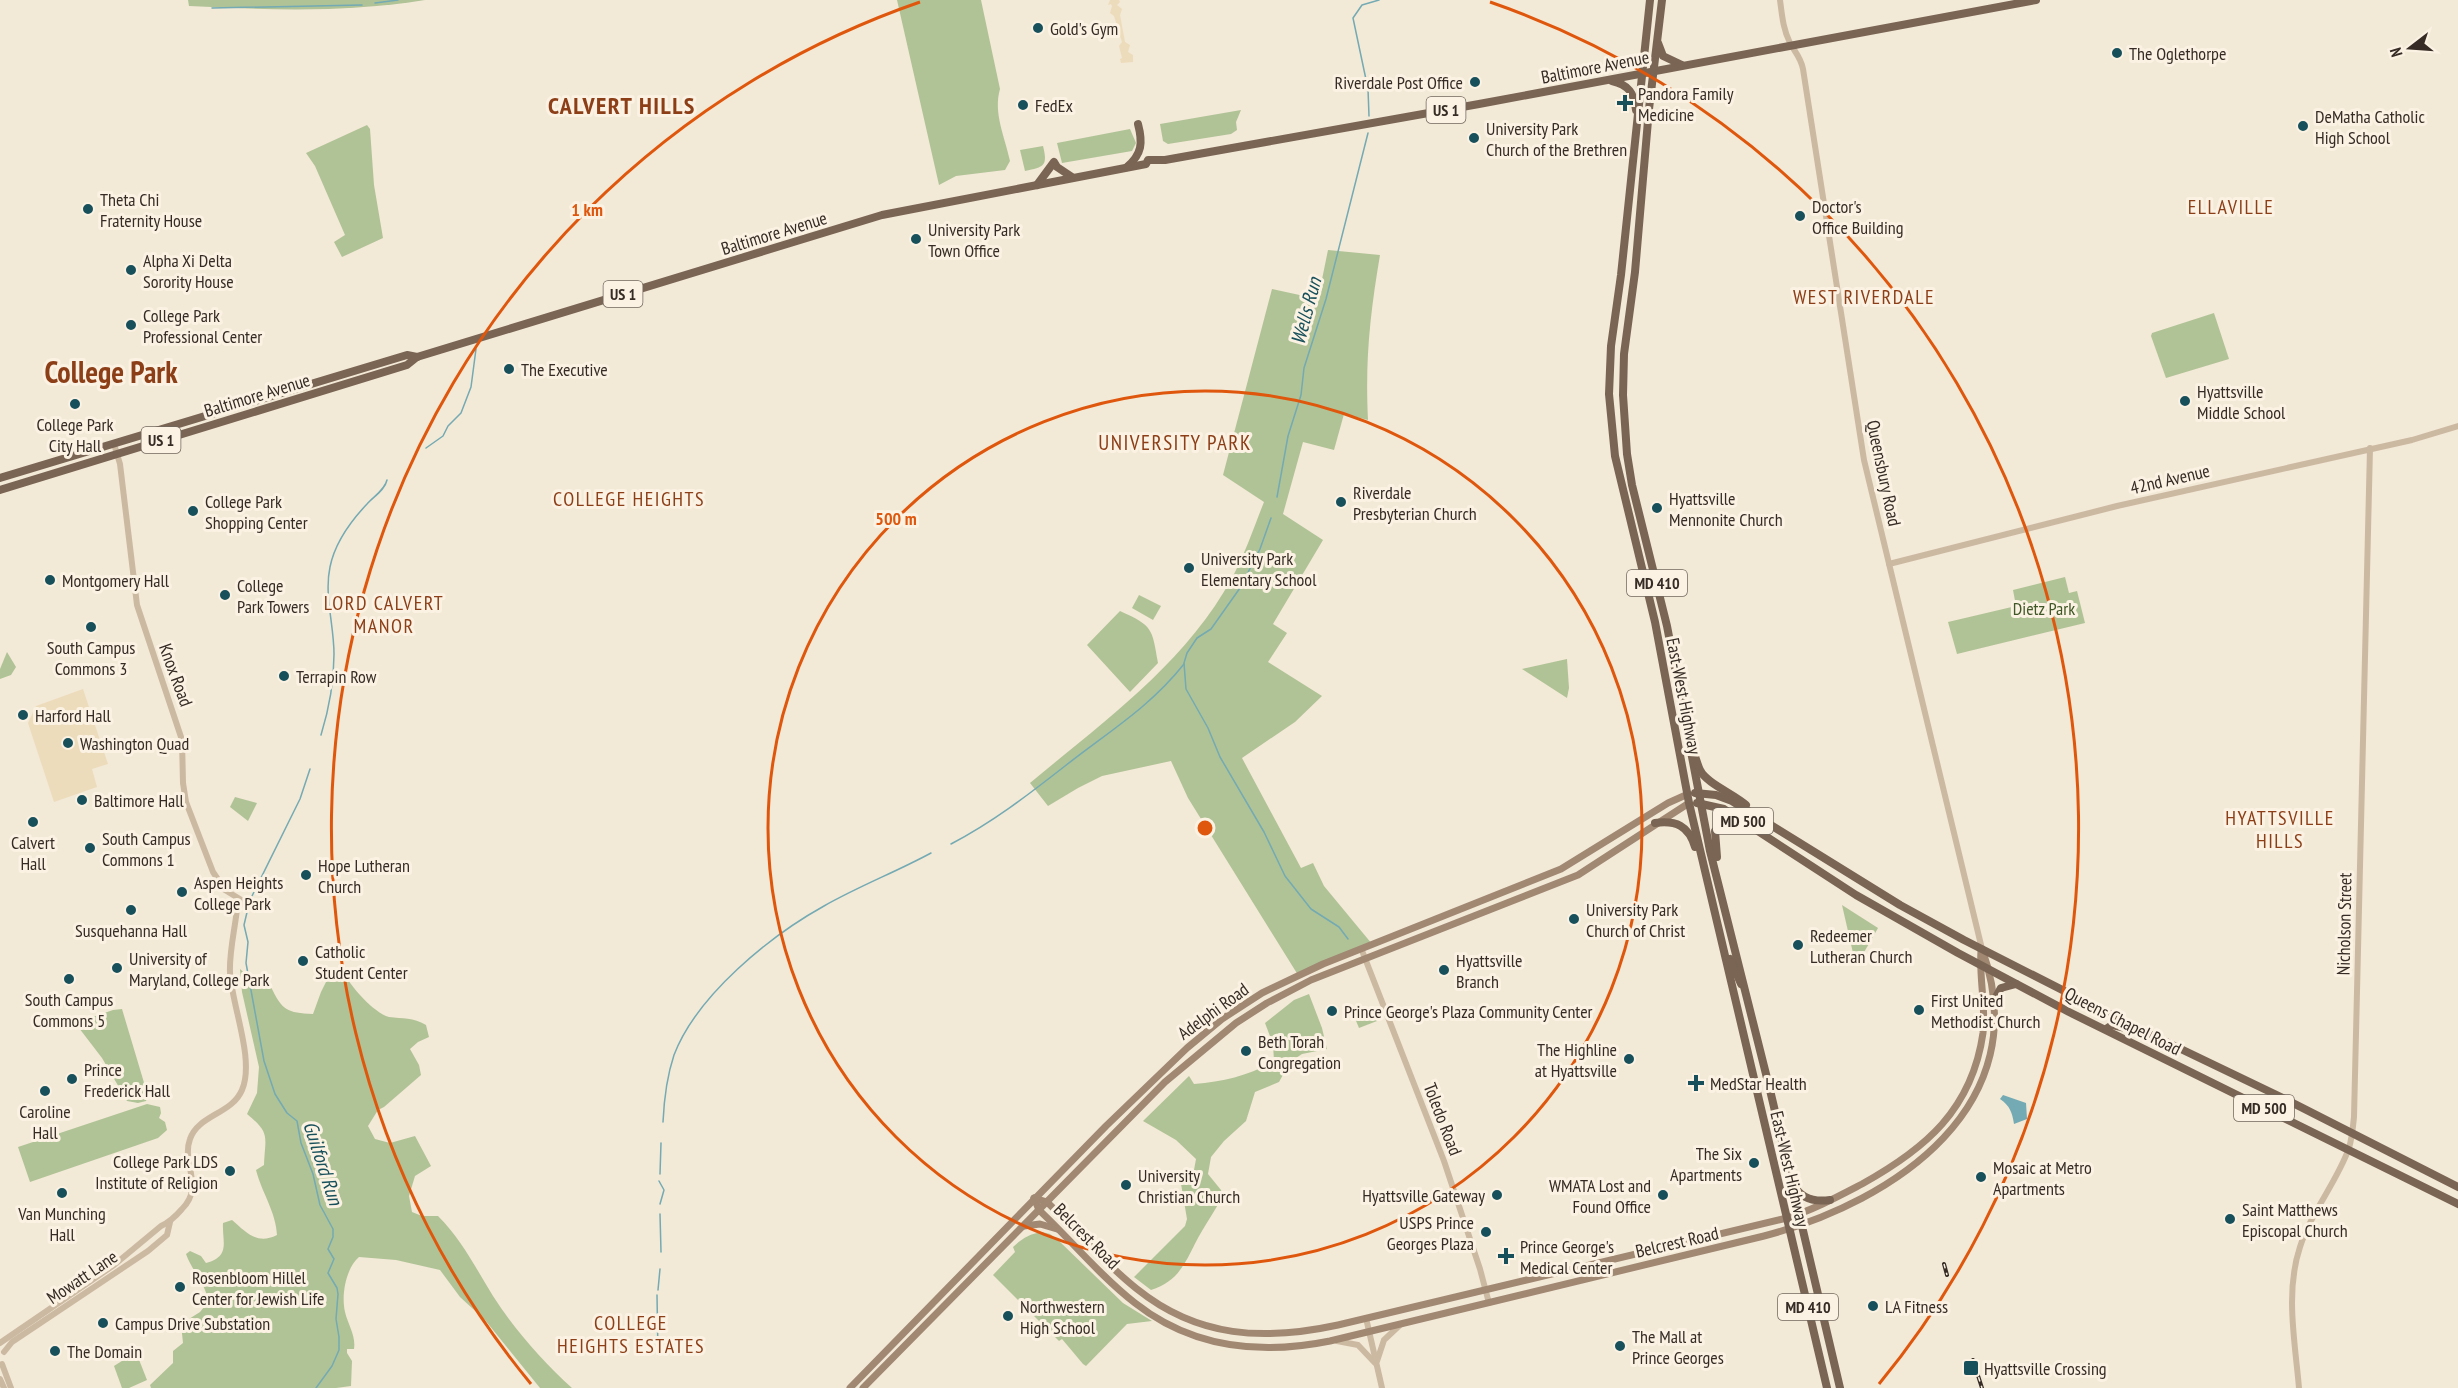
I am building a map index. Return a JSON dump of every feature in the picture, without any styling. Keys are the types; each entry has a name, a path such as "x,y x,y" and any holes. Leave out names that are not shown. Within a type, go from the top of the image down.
{"main road":[{"name":"East-West Highway","path":"1650,0 1621,275 1613,327 1609,381 1610,412 1618,474 1655,622 1688,799 1827,1388"},
{"name":"Baltimore Avenue","path":"0,490 407,365 417,357 902,210 1146,164 1148,160 1159,161 1643,74 2036,0"},
{"name":"East-West Highway","path":"1662,1 1653,72 1635,272 1624,354 1624,417 1632,485 1667,626 1699,802 1840,1388"},
{"path":"1657,38 1663,56 1684,66"},
{"path":"1607,80 1622,84 1631,90 1638,119"},
{"path":"1127,167 1141,149 1142,142 1138,124"},
{"path":"1037,185 1054,162 1057,167 1072,177"},
{"name":"Baltimore Avenue","path":"0,478 407,355 417,357"},
{"path":"1685,722 1700,771 1760,818"},
{"name":"Queens Chapel Road","path":"1688,799 1698,793 1723,797 1900,905 1982,949 2458,1187"},
{"name":"Queens Chapel Road","path":"1688,799 1724,809 1882,911 1989,970 2458,1204"},
{"name":"Adelphi Road","path":"863,1388 1173,1074 1236,1023 1294,988 1365,958 1563,883 1595,866 1688,799"},
{"name":"Adelphi Road","path":"850,1388 1034,1198 1186,1048 1222,1019 1284,981 1360,948 1561,869 1668,803 1688,799"},
{"path":"1728,917 1715,849 1714,837 1719,826 1728,821 1740,823 1783,847"},
{"path":"1655,824 1676,823 1688,832 1713,904"},
{"path":"1720,938 1726,944 1732,965 1748,1002"},
{"name":"Queensbury Road","path":"1980,965 1982,949"},
{"name":"Queensbury Road","path":"1982,949 1989,970"},
{"name":"Belcrest Road","path":"1034,1198 1047,1202 1138,1290 1168,1309 1203,1325 1240,1334 1279,1335 1306,1332 1787,1218 1830,1200 1897,1164 1939,1128 1957,1104 1978,1056 1984,1012 1980,965"},
{"name":"Belcrest Road","path":"1034,1198 1040,1210 1133,1302 1161,1321 1188,1334 1218,1343 1253,1348 1292,1348 1369,1332 1801,1226 1825,1216 1890,1181 1936,1147 1955,1127 1975,1093 1992,1044 1995,999 1989,970"},
{"path":"1995,999 2001,988 2017,984"},
{"path":"2106,1029 2112,1025 2135,1027"},
{"path":"1978,1056 1984,1047 1992,1044"},
{"path":"1790,1178 1797,1191 1807,1198 1819,1202 1830,1200"},
{"path":"1022,1227 1040,1224 1060,1230"}],"street":[{"name":"Queensbury Road","path":"1780,0 1785,28 1791,46 1800,57 1803,69 1864,460 1982,949"},
{"name":"42nd Avenue","path":"1888,564 2117,507 2412,440 2458,426"},
{"name":"Knox Road","path":"114,444 137,605 182,740 183,788 186,802 213,872 225,890 243,901"},
{"name":"Nicholson Street","path":"2299,1388 2292,1314 2293,1272 2307,1229 2349,1149 2354,1112 2370,448"},
{"name":"Mowatt Lane","path":"1,1347 170,1222 192,1197 188,1149 192,1135 201,1124 229,1107 239,1096 244,1086 247,1070 246,1054 232,998 230,969 237,909 243,901"},
{"name":"Toledo Road","path":"1360,948 1444,1161 1489,1303"},
{"name":"Mowatt Lane","path":"1,1347 12,1342 148,1251 167,1235 170,1222"},
{"path":"1366,1318 1382,1388"},
{"path":"1377,1364 1384,1340 1401,1324"},
{"path":"1330,1341 1358,1345 1377,1364"},
{"path":"1,1347 1,1365 11,1388"},
{"path":"0,1379 4,1388"}],"green space":[{"path":"188,0 425,0 336,9 248,9 189,6"},
{"path":"897,0 981,0 1000,89 998,107 1000,125 1010,161 1005,170 956,176 939,185"},
{"path":"1241,110 1236,122 1237,130 1231,134 1168,144 1163,141 1160,124"},
{"path":"367,125 370,129 374,185 383,238 342,257 334,242 345,235 315,166 306,153"},
{"path":"1130,129 1136,143 1132,151 1062,163 1057,143"},
{"path":"1043,146 1045,162 1040,167 1025,171 1020,150"},
{"path":"1328,250 1380,255 1369,337 1368,420 1344,414 1334,450 1303,442 1283,514 1323,540 1273,624 1287,633 1268,662 1322,696 1295,722 1242,758 1301,868 1313,863 1324,886 1372,944 1298,975 1188,798 1171,761 1102,776 1048,806 1030,783 1114,714 1167,665 1213,609 1232,578 1264,502 1223,475 1272,289 1318,299"},
{"path":"2214,313 2229,359 2166,378 2151,336 2152,333"},
{"name":"Dietz Park","path":"2065,577 2069,593 2077,591 2085,623 1957,654 1948,622 2016,606 2013,590"},
{"path":"1139,595 1161,606 1153,620 1132,608"},
{"path":"1120,611 1139,621 1149,630 1158,663 1130,692 1087,645"},
{"path":"7,652 16,667 11,675 0,679 0,669"},
{"path":"1567,659 1569,688 1567,698 1522,669"},
{"path":"235,797 257,803 248,821 230,807"},
{"path":"1842,905 1878,928 1863,954 1853,953"},
{"path":"240,969 259,986 271,987 286,1009 297,1013 313,1014 332,970 343,971 351,984 376,1010 389,1017 412,1019 426,1025 429,1037 410,1049 419,1065 421,1075 378,1110 368,1126 375,1139 390,1143 415,1136 431,1166 415,1176 409,1196 412,1212 422,1216 438,1216 447,1225 510,1321 550,1367 572,1388 540,1388 485,1320 460,1297 440,1270 396,1260 359,1257 348,1275 344,1298 345,1312 354,1344 354,1349 347,1349 352,1361 351,1386 336,1388 151,1388 150,1385 173,1363 173,1351 183,1343 181,1324 200,1312 208,1302 205,1290 186,1254 190,1251 201,1256 206,1263 214,1260 224,1248 223,1223 232,1220 258,1238 264,1239 277,1235 274,1218 256,1170 264,1165 265,1136 260,1126 247,1114 257,1093 259,1067 242,992"},
{"path":"1309,994 1327,1049 1302,1054 1290,1062 1279,1082 1255,1092 1246,1121 1224,1141 1211,1157 1208,1174 1221,1190 1220,1201 1177,1274 1162,1286 1151,1290 1134,1277 1185,1226 1187,1219 1180,1178 1194,1170 1196,1159 1176,1140 1143,1121 1189,1076 1194,1084 1216,1081 1245,1074 1274,1061 1273,1044 1265,1023 1294,1000"},
{"path":"122,1009 148,1096 146,1101 138,1103 127,1101 102,1058 79,1028 81,1021"},
{"path":"1372,1009 1377,1021 1359,1028 1354,1016"},
{"path":"147,1104 160,1107 159,1118 165,1122 167,1130 158,1138 30,1182 18,1147"},
{"path":"1042,1232 1058,1240 1123,1303 1152,1321 1127,1324 1086,1366 1083,1364 1062,1339 1059,1341 993,1275 1015,1252 1013,1247 1030,1235"},
{"path":"136,1352 147,1380 129,1388 122,1388 114,1366"}],"shaded area":[{"path":"1110,0 1120,2 1117,5 1122,9 1120,15 1125,42 1130,45 1128,52 1133,55 1133,62 1121,63 1119,46 1122,42 1114,16 1110,13 1112,6 1108,5"},
{"name":"Washington Quad","path":"83,689 108,764 92,769 97,787 54,802 28,723 36,706"}],"water":[{"path":"2003,1095 2026,1103 2027,1119 2014,1124 2010,1110 2000,1099"}],"waterway":[{"path":"375,3 398,0"},
{"name":"Wells Run","path":"1369,116 1368,89 1353,18 1362,5 1379,0"},
{"path":"212,8 362,5"},
{"name":"Wells Run","path":"1277,497 1288,436 1301,395 1304,368 1326,299 1368,133"},
{"name":"Guilford Run","path":"426,448 443,436 448,426 461,413 471,387 476,349"},
{"name":"Guilford Run","path":"321,735 334,664 328,588 332,558 349,525 381,490 387,480"},
{"path":"1271,518 1260,549 1240,588 1211,629 1197,638 1187,653 1184,663 1186,689 1208,728 1220,757 1264,832 1285,876 1311,909 1339,927 1348,939"},
{"path":"951,844 1010,808 1128,719 1157,694 1184,664"},
{"name":"Guilford Run","path":"252,896 300,799 310,769"},
{"path":"663,1122 669,1071 674,1055 685,1033 717,989 737,969 781,933 803,919 837,899 931,853"},
{"name":"Guilford Run","path":"248,908 244,925 248,942 246,963 264,1061 275,1094 287,1113 297,1121 301,1143 313,1174 320,1205 333,1229 333,1237 328,1249 334,1259 328,1273 338,1294 336,1319 339,1350 332,1366 316,1388"},
{"path":"660,1174 661,1143"},
{"path":"659,1181 664,1190 660,1204"},
{"path":"660,1214 661,1252"},
{"path":"658,1290 660,1269"},
{"path":"657,1295 658,1355"}],"railway":[{"path":"1944,1264 1947,1275"},
{"path":"1973,1360 1982,1388"}],"place":[{"name":"Gold's Gym","path":"1038,28"},
{"name":"The Oglethorpe","path":"2117,53"},
{"name":"Riverdale Post Office","path":"1475,82"},
{"name":"Pandora Family Medicine","path":"1625,103"},
{"name":"FedEx","path":"1023,105"},
{"name":"DeMatha Catholic High School","path":"2303,126"},
{"name":"University Park Church of the Brethren","path":"1474,138"},
{"name":"Theta Chi Fraternity House","path":"88,209"},
{"name":"Doctor's Office Building","path":"1800,216"},
{"name":"University Park Town Office","path":"916,239"},
{"name":"Alpha Xi Delta Sorority House","path":"131,270"},
{"name":"College Park Professional Center","path":"131,325"},
{"name":"The Executive","path":"509,369"},
{"name":"Hyattsville Middle School","path":"2185,401"},
{"name":"College Park City Hall","path":"75,404"},
{"name":"Riverdale Presbyterian Church","path":"1341,502"},
{"name":"Hyattsville Mennonite Church","path":"1657,508"},
{"name":"College Park Shopping Center","path":"193,511"},
{"name":"University Park Elementary School","path":"1189,568"},
{"name":"Montgomery Hall","path":"50,580"},
{"name":"College Park Towers","path":"225,595"},
{"name":"South Campus Commons 3","path":"91,627"},
{"name":"Terrapin Row","path":"284,676"},
{"name":"Harford Hall","path":"23,715"},
{"name":"Washington Quad","path":"68,743"},
{"name":"Baltimore Hall","path":"82,800"},
{"name":"Calvert Hall","path":"33,822"},
{"name":"South Campus Commons 1","path":"90,848"},
{"name":"Hope Lutheran Church","path":"306,875"},
{"name":"Aspen Heights College Park","path":"182,892"},
{"name":"Susquehanna Hall","path":"131,910"},
{"name":"University Park Church of Christ","path":"1574,919"},
{"name":"Redeemer Lutheran Church","path":"1798,945"},
{"name":"Catholic Student Center","path":"303,961"},
{"name":"University of Maryland, College Park","path":"117,968"},
{"name":"Hyattsville Branch","path":"1444,970"},
{"name":"South Campus Commons 5","path":"69,979"},
{"name":"First United Methodist Church","path":"1919,1010"},
{"name":"Prince George's Plaza Community Center","path":"1332,1011"},
{"name":"Beth Torah Congregation","path":"1246,1051"},
{"name":"The Highline at Hyattsville","path":"1629,1059"},
{"name":"Prince Frederick Hall","path":"72,1079"},
{"name":"MedStar Health","path":"1696,1083"},
{"name":"Caroline Hall","path":"45,1091"},
{"name":"The Six Apartments","path":"1754,1163"},
{"name":"College Park LDS Institute of Religion","path":"230,1171"},
{"name":"Mosaic at Metro Apartments","path":"1981,1177"},
{"name":"University Christian Church","path":"1126,1185"},
{"name":"Van Munching Hall","path":"62,1193"},
{"name":"Hyattsville Gateway","path":"1497,1195"},
{"name":"WMATA Lost and Found Office","path":"1663,1195"},
{"name":"Saint Matthews Episcopal Church","path":"2230,1219"},
{"name":"USPS Prince Georges Plaza","path":"1486,1232"},
{"name":"Prince George's Medical Center","path":"1506,1256"},
{"name":"Rosenbloom Hillel Center for Jewish Life","path":"180,1287"},
{"name":"LA Fitness","path":"1873,1306"},
{"name":"Northwestern High School","path":"1008,1316"},
{"name":"Campus Drive Substation","path":"103,1323"},
{"name":"The Mall at Prince Georges","path":"1620,1346"},
{"name":"The Domain","path":"55,1351"},
{"name":"Hyattsville Crossing","path":"1971,1368"}],"district":[{"name":"CALVERT HILLS","path":"622,105"},
{"name":"ELLAVILLE","path":"2231,207"},
{"name":"WEST RIVERDALE","path":"1864,297"},
{"name":"College Park","path":"111,371"},
{"name":"UNIVERSITY PARK","path":"1175,442"},
{"name":"COLLEGE HEIGHTS","path":"629,499"},
{"name":"LORD CALVERT MANOR","path":"384,614"},
{"name":"HYATTSVILLE HILLS","path":"2280,830"},
{"name":"COLLEGE HEIGHTS ESTATES","path":"631,1334"}]}
